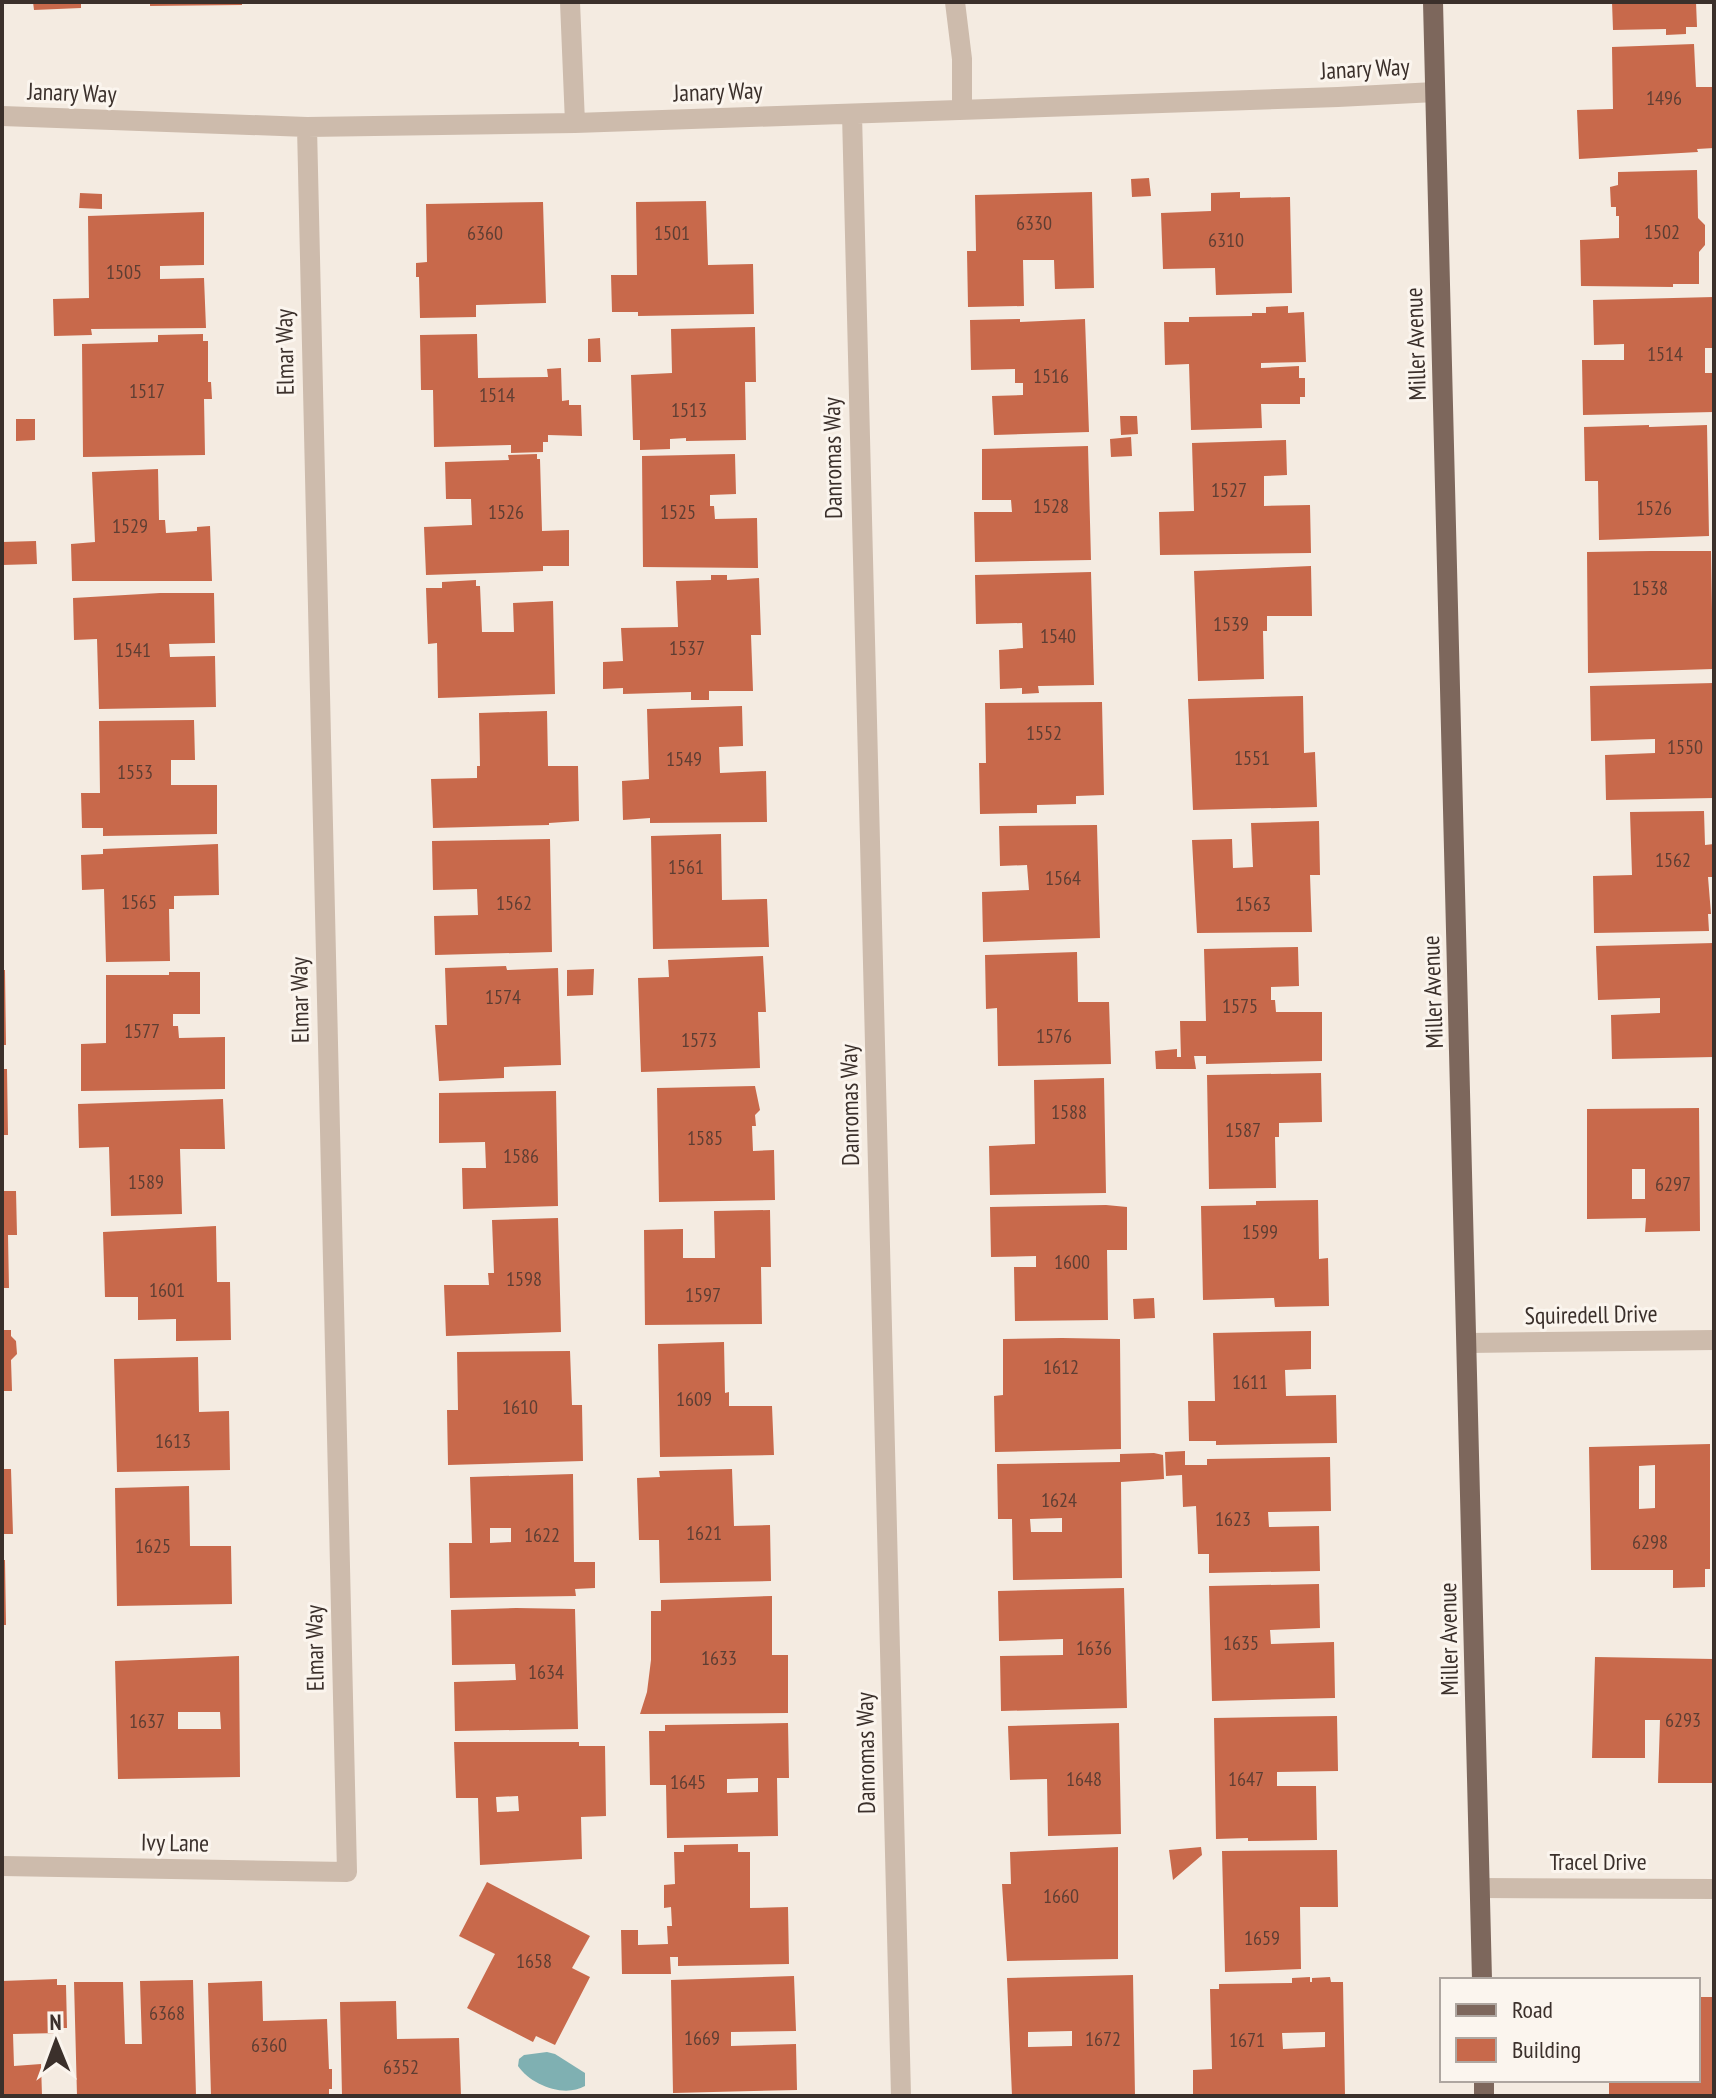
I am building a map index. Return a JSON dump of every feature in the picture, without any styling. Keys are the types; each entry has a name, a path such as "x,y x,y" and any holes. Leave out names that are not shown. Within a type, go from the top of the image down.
{"main road":[{"name":"Miller Avenue","path":"1433,2 1482,1978"}],"street":[{"path":"570,2 575,123"},
{"path":"955,2 962,59 962,110"},
{"name":"Janary Way","path":"2,116 307,127 575,123 1435,92"},
{"name":"Danromas Way","path":"852,114 901,2096"},
{"name":"Elmar Way","path":"307,127 347,1872"},
{"name":"Squiredell Drive","path":"1468,1343 1714,1340"},
{"name":"Ivy Lane","path":"2,1866 347,1872"},
{"name":"Tracel Drive","path":"1481,1888 1714,1889"}],"water":[{"path":"547,2052 585,2073 585,2086 568,2091 548,2088 531,2079 518,2066 519,2059 524,2055"}],"building":[{"path":"33,2 81,2 81,8 34,10"},
{"path":"150,2 242,2 242,5 150,6"},
{"path":"1612,2 1696,2 1697,27 1686,27 1686,34 1666,35 1666,29 1613,30"},
{"path":"1694,44 1696,87 1714,87 1714,148 1697,149 1698,152 1579,159 1577,110 1613,109 1612,47"},
{"path":"1697,170 1698,218 1705,225 1705,245 1699,252 1699,284 1673,284 1673,287 1581,286 1580,240 1619,238 1619,216 1616,216 1616,207 1611,207 1610,187 1618,185 1618,172"},
{"path":"1149,178 1151,196 1132,197 1131,179"},
{"path":"1092,192 1094,288 1055,289 1054,260 1023,260 1024,306 968,307 967,251 976,251 975,195"},
{"path":"1240,192 1240,198 1290,197 1292,293 1216,295 1215,268 1163,269 1161,213 1211,211 1211,193"},
{"path":"80,193 102,194 102,209 79,208"},
{"path":"706,201 708,265 753,264 754,314 638,316 638,312 612,312 611,275 637,275 636,202"},
{"path":"543,202 546,303 476,305 476,317 420,318 416,263 427,262 426,204"},
{"path":"204,212 204,265 160,266 160,279 204,278 206,328 91,329 92,335 54,336 53,299 89,298 88,216"},
{"path":"1714,297 1714,348 1705,348 1705,373 1714,373 1714,412 1583,415 1582,360 1624,360 1624,344 1594,345 1593,300"},
{"path":"1288,306 1288,313 1304,312 1306,362 1261,363 1261,368 1299,366 1299,378 1305,378 1305,397 1300,397 1300,404 1261,404 1262,428 1191,430 1189,364 1165,365 1164,322 1189,322 1189,317 1252,316 1252,313 1266,313 1266,307"},
{"path":"1020,319 1020,322 1085,319 1089,432 994,435 992,396 1023,395 1023,383 1015,383 1015,369 971,370 970,320"},
{"path":"755,327 756,382 745,382 746,440 670,439 670,449 640,450 640,440 633,440 631,375 672,373 671,329"},
{"path":"203,334 203,341 208,341 208,382 211,382 212,399 204,399 205,455 83,457 82,344 158,342 158,335"},
{"path":"477,334 478,378 548,377 547,369 561,368 562,401 569,400 569,405 581,405 582,436 548,435 548,442 543,442 543,452 511,453 511,445 434,447 433,390 421,390 420,335"},
{"path":"600,338 601,362 588,362 588,339"},
{"path":"1120,416 1137,416 1138,434 1121,435"},
{"path":"16,419 35,419 35,440 16,441"},
{"path":"1707,425 1709,536 1599,540 1598,481 1585,481 1584,427"},
{"path":"1131,437 1132,456 1111,457 1110,439"},
{"path":"1286,440 1287,475 1264,476 1264,506 1310,505 1311,553 1160,555 1159,512 1194,511 1192,443"},
{"path":"1088,446 1091,560 975,562 974,512 1012,512 1011,500 982,500 982,449"},
{"path":"537,454 537,459 540,459 542,531 569,530 569,566 543,566 543,571 426,575 424,527 472,525 471,499 446,499 445,462 509,460 508,455"},
{"path":"735,454 736,494 710,495 710,506 714,506 715,519 757,518 758,568 643,567 642,456"},
{"path":"158,469 159,520 165,520 166,533 197,531 197,527 210,526 212,581 72,581 71,544 95,542 92,472"},
{"path":"36,541 37,564 2,565 2,542"},
{"path":"1711,551 1713,669 1588,673 1587,552"},
{"path":"1311,566 1312,616 1267,616 1267,631 1263,631 1264,679 1198,681 1194,571"},
{"path":"1091,572 1094,685 1038,686 1039,693 1022,694 1022,688 1000,689 999,650 1023,648 1022,623 976,624 975,575"},
{"path":"711,575 727,575 727,580 759,578 761,635 751,635 753,691 709,691 709,700 691,700 691,692 623,694 623,688 603,689 603,662 623,661 621,628 678,627 676,581 711,580"},
{"path":"476,580 476,586 480,586 482,632 514,632 513,603 553,601 555,694 438,698 437,643 428,644 426,588 442,588 442,582"},
{"path":"214,593 215,643 169,644 170,657 215,656 216,707 99,709 97,639 74,640 73,598"},
{"path":"1714,683 1714,798 1606,800 1605,755 1655,753 1655,739 1591,741 1590,686"},
{"path":"1303,696 1304,753 1315,752 1317,807 1193,810 1188,699"},
{"path":"1102,702 1104,795 1076,796 1076,804 1037,805 1037,813 980,814 979,763 986,763 985,703"},
{"path":"742,706 743,746 719,747 720,773 766,771 767,822 650,823 650,818 623,820 622,781 649,779 647,709"},
{"path":"547,711 548,766 578,766 579,821 549,825 433,828 431,779 477,778 477,766 480,766 479,713"},
{"path":"194,720 195,760 171,760 171,785 217,785 217,834 103,836 103,828 82,828 81,793 100,793 99,721"},
{"path":"1704,811 1705,845 1714,844 1714,877 1708,877 1709,931 1594,933 1593,876 1632,875 1630,812"},
{"path":"1319,821 1320,875 1310,875 1312,932 1197,933 1192,840 1232,839 1233,868 1253,867 1251,823"},
{"path":"1097,825 1100,938 983,942 982,892 1029,890 1027,865 1000,866 999,826"},
{"path":"721,834 722,900 767,899 769,947 653,949 651,836"},
{"path":"550,839 552,952 435,955 434,916 478,915 477,889 433,890 432,841"},
{"path":"218,844 219,895 174,896 174,909 169,909 170,961 106,962 104,889 82,890 81,855 103,854 103,849"},
{"path":"1714,943 1714,1057 1612,1059 1611,1015 1660,1013 1660,998 1598,1000 1596,946"},
{"path":"1298,947 1299,986 1271,987 1271,1000 1275,1000 1276,1012 1322,1012 1322,1061 1206,1064 1206,1056 1194,1056 1196,1069 1156,1069 1155,1051 1177,1049 1177,1057 1181,1057 1180,1021 1206,1021 1204,949"},
{"path":"1077,952 1078,1002 1109,1002 1111,1064 998,1066 997,1008 986,1009 985,955"},
{"path":"763,956 766,1012 758,1012 760,1068 641,1072 638,978 669,977 668,960"},
{"path":"506,966 507,970 558,968 561,1065 504,1067 504,1078 439,1081 435,1025 447,1025 445,968"},
{"path":"594,969 593,995 567,996 567,970"},
{"path":"2,970 5,970 6,1045 2,1045"},
{"path":"169,972 200,972 200,1014 173,1014 173,1026 178,1026 179,1038 225,1037 225,1089 81,1091 81,1044 106,1043 106,975 169,975"},
{"path":"2,1069 7,1069 8,1135 2,1135"},
{"path":"1321,1073 1322,1122 1279,1123 1279,1137 1275,1137 1276,1188 1209,1189 1207,1075"},
{"path":"1104,1078 1106,1193 990,1195 989,1146 1035,1144 1034,1080"},
{"path":"755,1086 760,1110 755,1115 756,1126 752,1126 753,1151 774,1150 775,1200 659,1202 657,1088"},
{"path":"556,1091 558,1206 463,1209 462,1168 486,1168 485,1142 439,1143 439,1093"},
{"path":"223,1099 225,1149 180,1149 182,1214 111,1216 109,1147 79,1148 78,1104"},
{"path":"1699,1108 1700,1231 1645,1232 1646,1218 1587,1219 1587,1109","holes":["1632,1169 1645,1169 1645,1199 1632,1199"]},
{"path":"2,1191 16,1191 17,1235 8,1235 9,1288 2,1288"},
{"path":"1318,1200 1319,1259 1328,1258 1329,1306 1275,1307 1274,1298 1203,1300 1201,1206"},
{"path":"990,1207 1127,1207 1127,1250 1107,1250 1108,1320 1015,1321 1014,1267 1036,1267 1036,1256 991,1257"},
{"path":"770,1210 771,1267 761,1267 762,1324 645,1325 644,1230 683,1229 683,1258 715,1258 714,1211"},
{"path":"558,1218 561,1332 446,1336 444,1285 489,1285 488,1273 494,1273 492,1220"},
{"path":"216,1226 217,1282 230,1282 231,1340 176,1341 176,1319 138,1320 138,1297 105,1297 103,1232"},
{"path":"1154,1298 1155,1318 1134,1319 1133,1299"},
{"path":"2,1330 11,1330 11,1336 16,1341 17,1354 11,1360 12,1391 2,1391"},
{"path":"1311,1331 1311,1369 1285,1370 1286,1396 1336,1395 1337,1443 1216,1445 1216,1441 1189,1441 1188,1401 1215,1401 1213,1333"},
{"path":"1003,1339 1120,1339 1121,1449 995,1452 994,1396 1003,1395"},
{"path":"724,1342 725,1393 729,1392 729,1406 772,1406 774,1455 660,1457 658,1344"},
{"path":"570,1351 572,1405 582,1405 583,1461 448,1465 447,1410 458,1410 457,1352"},
{"path":"198,1357 199,1412 229,1411 230,1470 117,1472 114,1359"},
{"path":"1710,1444 1710,1569 1705,1569 1705,1587 1673,1588 1673,1570 1591,1570 1589,1447","holes":["1655,1465 1655,1508 1639,1509 1639,1466"]},
{"path":"1185,1451 1185,1465 1207,1465 1207,1459 1330,1457 1331,1511 1268,1512 1269,1527 1319,1526 1320,1571 1209,1573 1209,1554 1198,1554 1196,1506 1183,1507 1182,1475 1166,1476 1165,1452"},
{"path":"1120,1454 1163,1455 1164,1479 1121,1482 1122,1578 1013,1580 1012,1519 998,1519 997,1464 1120,1462","holes":["1062,1518 1062,1532 1031,1532 1030,1519"]},
{"path":"2,1469 11,1469 13,1534 2,1534"},
{"path":"732,1469 734,1526 770,1525 771,1581 660,1583 659,1540 639,1540 637,1478 660,1477 659,1471"},
{"path":"573,1474 574,1562 595,1562 595,1588 575,1589 576,1596 450,1598 449,1543 472,1543 470,1477","holes":["490,1528 511,1528 511,1542 490,1543"]},
{"path":"189,1486 190,1546 231,1546 232,1604 117,1606 115,1488"},
{"path":"2,1560 5,1560 6,1625 2,1625"},
{"path":"1319,1584 1320,1628 1270,1630 1271,1644 1334,1642 1335,1698 1212,1701 1209,1586"},
{"path":"1124,1588 1127,1708 1001,1711 1000,1656 1063,1655 1063,1639 999,1641 998,1591"},
{"path":"772,1596 772,1655 788,1655 788,1713 640,1714 647,1692 651,1660 651,1611 661,1611 661,1600"},
{"path":"575,1609 578,1729 455,1731 454,1682 516,1680 515,1664 452,1665 451,1610"},
{"path":"239,1656 240,1777 118,1779 115,1661","holes":["178,1712 220,1712 221,1729 178,1729"]},
{"path":"1595,1657 1714,1659 1713,1783 1658,1783 1660,1720 1645,1720 1645,1758 1592,1758"},
{"path":"1337,1716 1338,1771 1277,1772 1277,1786 1316,1786 1317,1840 1216,1839 1214,1718"},
{"path":"788,1723 789,1778 777,1778 778,1836 667,1838 666,1785 650,1785 649,1731 665,1731 665,1725","holes":["758,1778 758,1792 727,1793 727,1779"]},
{"path":"1119,1723 1121,1834 1048,1836 1047,1779 1010,1780 1008,1726"},
{"path":"454,1742 579,1742 579,1746 605,1746 606,1816 581,1817 582,1859 480,1865 478,1798 456,1798","holes":["518,1796 519,1811 497,1812 496,1797"]},
{"path":"738,1844 738,1852 750,1852 750,1908 788,1907 789,1964 678,1966 678,1957 670,1957 671,1974 622,1974 621,1930 638,1930 638,1945 668,1944 667,1926 672,1926 671,1907 664,1908 664,1885 675,1884 674,1852 684,1852 684,1845"},
{"path":"1118,1847 1118,1959 1007,1961 1002,1884 1011,1884 1010,1852"},
{"path":"1201,1847 1202,1855 1173,1880 1169,1850"},
{"path":"1337,1850 1338,1907 1300,1907 1301,1969 1225,1972 1222,1851"},
{"path":"487,1882 590,1936 572,1968 590,1977 555,2045 536,2036 533,2042 467,2008 495,1954 459,1936"},
{"path":"1133,1975 1135,2096 1012,2096 1007,1978","holes":["1072,2031 1072,2046 1028,2047 1028,2032"]},
{"path":"794,1976 796,2031 731,2032 731,2046 796,2044 797,2090 673,2093 671,1980"},
{"path":"1310,1977 1312,1982 1312,1978 1330,1977 1331,1982 1343,1982 1345,2096 1193,2096 1193,2070 1212,2069 1210,1989 1219,1989 1219,1984 1292,1983 1292,1978","holes":["1325,2032 1325,2047 1283,2049 1282,2033"]},
{"path":"57,1979 57,1985 66,1985 67,2028 59,2028 59,2033 13,2034 14,2066 41,2064 42,2096 2,2096 2,1981"},
{"path":"193,1980 196,2096 77,2096 74,1982 123,1982 125,2044 142,2044 140,1981"},
{"path":"262,1981 263,2021 327,2019 329,2069 332,2069 329,2094 211,2096 208,1983"},
{"path":"1700,1997 1714,1997 1714,2096 1609,2096 1609,2082 1700,2082"},
{"path":"396,2001 397,2039 459,2038 461,2096 342,2096 340,2002"}]}
